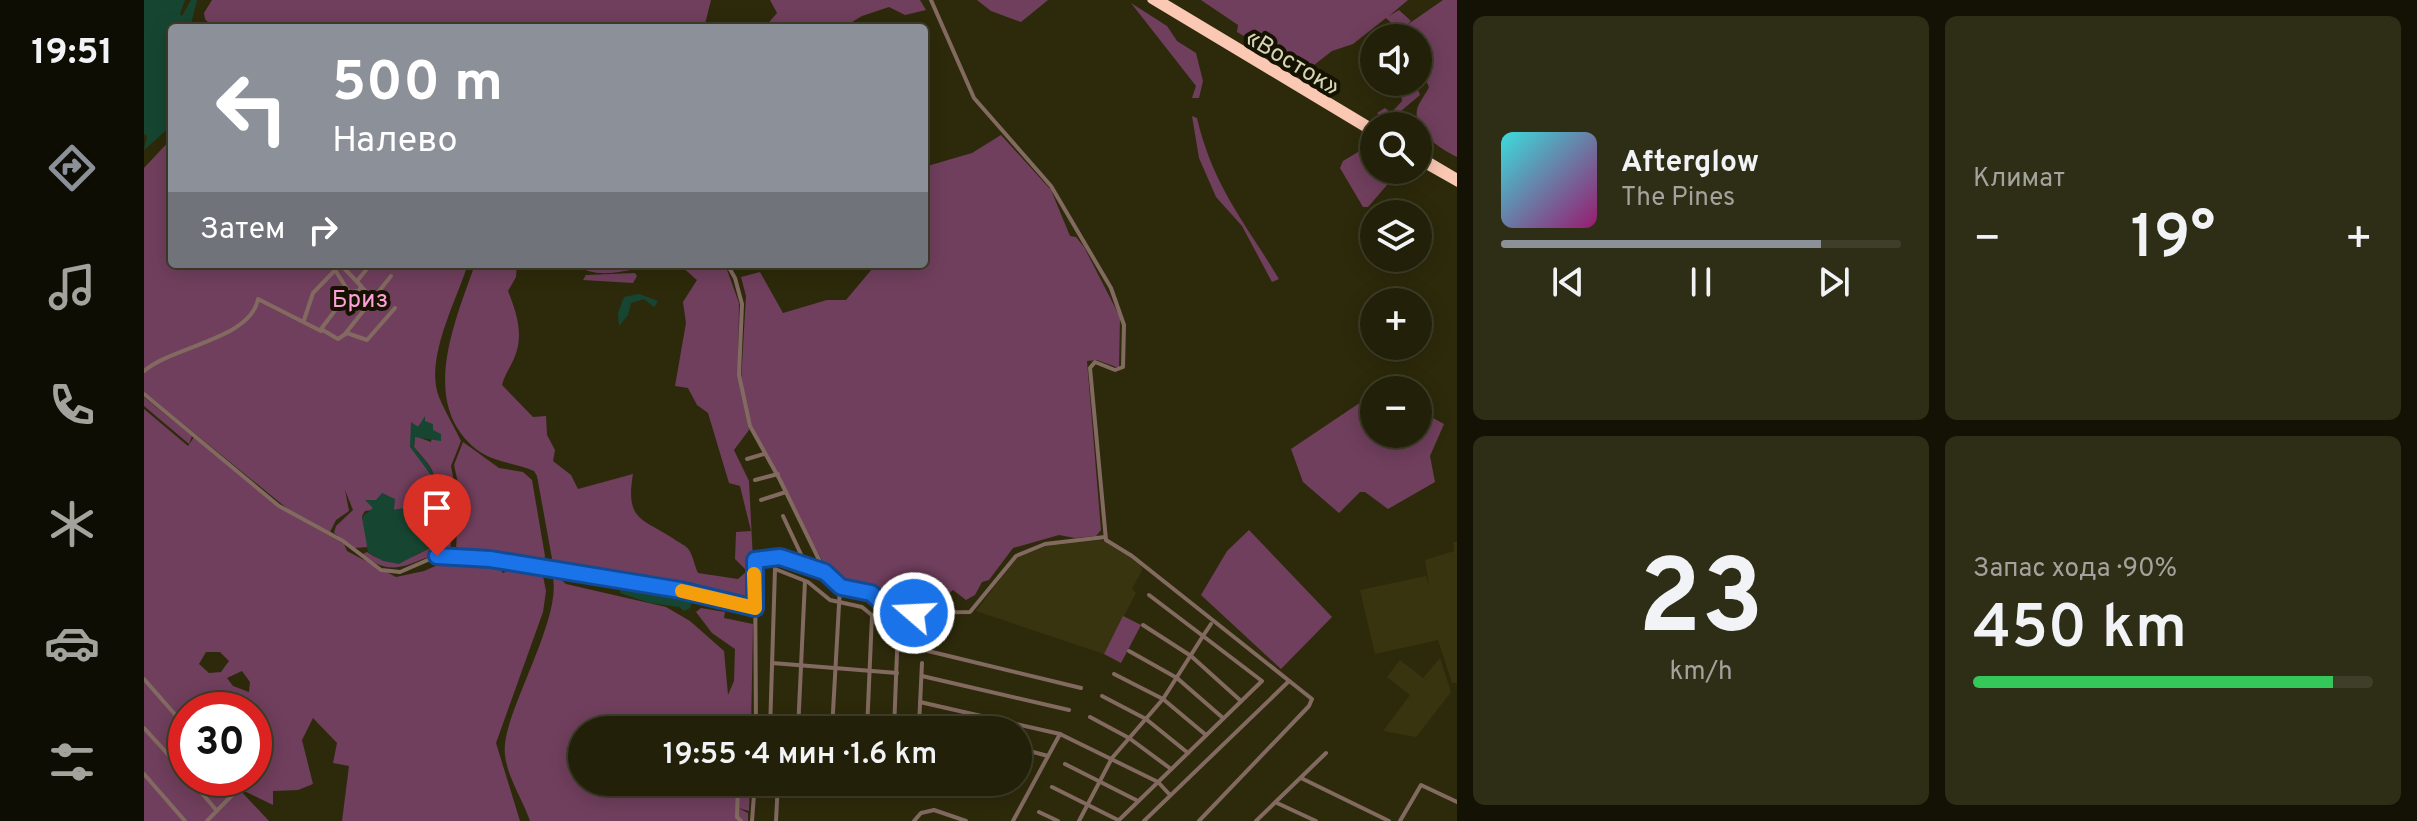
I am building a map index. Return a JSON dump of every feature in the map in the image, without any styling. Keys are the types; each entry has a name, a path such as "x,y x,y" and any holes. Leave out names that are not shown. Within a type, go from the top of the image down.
{"highway":[{"name":"«Восток»","path":"1151,0 1360,126"},
{"name":"«Восток»","path":"1161,0 1360,120"},
{"path":"1432,162 1457,177"},
{"path":"1432,169 1457,183"}],"street":[{"path":"931,0 974,98 1051,186 1111,288 1122,314 1123,367 1115,370 1095,362 1090,368 1105,537"},
{"path":"345,268 373,299"},
{"path":"303,321 313,293 335,270 349,292 355,294 369,268"},
{"path":"729,268 737,284 743,311 739,370 752,431 778,474 825,572 840,587 871,593 894,613 970,612 1016,556 1045,544 1105,537 1311,697 1311,704 1199,821"},
{"path":"144,371 167,356 246,322 258,299 338,339 391,276"},
{"path":"321,331 323,324 349,292"},
{"path":"345,334 367,340 395,308"},
{"path":"144,394 279,506 343,541 387,572 400,572 437,556 455,555 680,590 755,608"},
{"path":"747,459 764,454"},
{"path":"755,480 778,474"},
{"path":"761,500 786,492"},
{"path":"783,516 806,565"},
{"path":"756,716 755,560 780,557 825,572"},
{"path":"770,716 772,573 775,569 805,581 830,600 862,607 899,629 895,716"},
{"path":"799,716 805,581"},
{"path":"833,716 840,587"},
{"path":"1052,787 1119,821 1262,681 1149,595"},
{"path":"868,716 872,615"},
{"path":"1079,821 1112,758 1163,699 1211,624"},
{"path":"1143,625 1191,656 1241,701"},
{"path":"928,651 1081,688"},
{"path":"1129,651 1177,678 1223,718"},
{"path":"771,663 897,673"},
{"path":"919,716 922,663"},
{"path":"1114,674 1163,699 1206,735"},
{"path":"922,676 1069,710"},
{"path":"144,679 168,706"},
{"path":"1144,821 1288,682"},
{"path":"1102,696 1146,719 1188,753"},
{"path":"920,702 1060,734 1158,782 1170,795"},
{"path":"1090,717 1129,738 1171,769"},
{"path":"144,728 168,754"},
{"path":"1013,821 1060,734"},
{"path":"1032,752 1048,756"},
{"path":"1256,821 1326,753"},
{"path":"1065,764 1139,801"},
{"path":"144,774 185,821"},
{"path":"1301,778 1389,821"},
{"path":"1400,821 1421,785 1457,802"},
{"path":"205,796 217,811"},
{"path":"207,821 231,796"},
{"path":"738,796 737,817 741,821"},
{"path":"752,821 754,796"},
{"path":"776,821 777,796"},
{"path":"1277,803 1316,821"},
{"path":"914,821 921,813 934,810 966,821"},
{"path":"1039,812 1058,821"}],"shaded area":[{"path":"144,0 185,0 182,16 191,0 197,0 191,24 168,24 168,129 144,150 147,136 144,134"},
{"path":"639,294 658,301 654,307 644,299 631,303 628,315 619,326 618,313 624,297"},
{"path":"425,416 425,421 433,424 433,430 441,434 441,441 415,437 414,447 432,472 434,483 432,489 445,483 449,486 449,537 399,564 383,561 368,552 362,517 373,508 365,500 376,500 382,493 395,499 394,510 405,508 407,494 419,489 421,482 423,490 432,483 431,475 410,447 411,422 418,427"},
{"path":"1102,540 1141,564 1142,570 1132,589 1136,593 1104,654 976,611 1016,558 1046,546"},
{"path":"1453,542 1457,542 1457,683 1452,683 1438,640 1375,654 1360,590 1426,576 1429,585 1425,560 1454,551"},
{"path":"621,584 626,588 693,599 690,608 684,611 679,607 650,603 620,593"},
{"path":"1440,658 1451,692 1416,737 1383,731 1410,695 1387,677 1400,660 1423,678"}],"green space":[{"path":"212,0 711,0 705,24 209,24 204,13"},
{"path":"770,0 920,0 926,10 905,15 889,7 849,24 767,24 777,13"},
{"path":"977,0 1048,0 1021,22 991,11"},
{"path":"1201,0 1408,0 1389,16 1399,10 1411,21 1408,24 1392,24 1386,18 1378,24 1360,24 1360,38 1332,51 1305,72 1237,32 1238,25"},
{"path":"1443,0 1457,0 1457,157 1432,140 1432,112 1418,112 1424,96 1432,96 1432,24 1408,24"},
{"path":"1131,3 1167,26 1177,41 1196,53 1203,81 1199,98 1192,98 1196,86"},
{"path":"1401,96 1419,96 1400,112 1392,112 1402,101"},
{"path":"1192,116 1197,118 1221,184 1279,279 1272,282 1242,226 1216,197 1199,158"},
{"path":"1001,135 1051,190 1070,236 1076,237 1084,247 1120,317 1119,368 1097,360 1087,361 1101,530 1096,536 1075,538 1059,535 1013,548 989,580 982,582 975,595 966,600 953,590 922,604 896,604 889,601 886,594 881,596 873,584 844,585 832,579 753,431 741,382 746,296 741,277 760,272 783,313 827,300 846,300 872,268 928,268 928,166 972,153"},
{"name":"Бриз","path":"168,142 168,268 467,268 439,348 435,382 461,441 451,466 455,487 450,553 437,551 437,545 446,541 448,527 444,485 431,489 434,483 433,472 414,447 415,436 431,442 433,430 425,421 417,427 412,423 411,447 433,482 424,490 421,483 419,489 407,494 405,508 394,510 392,504 376,500 372,510 365,511 362,516 368,547 354,548 334,533 336,526 353,510 345,490 349,511 336,520 330,532 289,510 144,392 144,168"},
{"path":"1360,151 1360,184 1388,184 1374,200 1360,202 1340,168 1343,161"},
{"path":"474,268 517,268 516,277 508,291 519,331 518,348 502,385 533,417 546,416 547,435 555,450 553,461 571,475 578,489 633,474 632,501 638,516 688,549 698,573 738,579 747,571 735,559 736,532 751,531 740,486 729,483 708,413 697,405 688,388 675,386 686,323 683,302 697,280 680,268 726,268 739,303 738,376 749,430 734,450 749,481 755,600 697,590 691,582 663,585 553,564 534,471 496,460 476,449 459,430 449,408 445,385 447,360"},
{"path":"582,268 644,268 613,273"},
{"path":"635,273 637,276 633,283 583,280 586,275"},
{"path":"144,397 192,436 189,444 144,406"},
{"path":"1358,404 1360,448 1432,448 1432,418 1444,424 1430,456 1435,482 1388,509 1365,492 1360,492 1339,513 1303,482 1291,449"},
{"path":"144,409 188,446 194,437 280,508 344,544 347,551 396,577 424,571 452,559 494,562 503,573 513,569 542,571 546,591 543,612 496,743 520,821 342,821 349,766 333,763 337,743 313,718 302,740 313,784 298,790 273,791 273,805 254,796 272,796 272,692 249,692 168,692 168,796 246,796 269,821 144,821","holes":["206,652 220,652 229,661 221,672 209,673 199,664","242,671 250,682 249,692 233,686 227,678"]},
{"path":"463,442 499,468 523,472 532,480 545,556 543,567 490,556 469,558 456,550 459,488 454,465"},
{"path":"1249,530 1332,617 1281,669 1201,595 1227,551"},
{"path":"434,546 430,556 396,567 380,565 363,554 367,552 393,561 409,558"},
{"path":"551,571 566,584 666,607 690,621 724,651 728,695 734,681 735,649 712,633 696,612 701,608 725,612 724,618 753,624 751,716 568,716 568,796 750,796 749,811 738,808 748,813 748,821 530,821 509,773 505,744 516,705 545,631 554,588"},
{"path":"1123,616 1141,625 1121,663 1104,654"}],"slow traffic":[{"path":"682,591 755,608 754,574"}],"route":[{"path":"437,556 501,560 518,566 680,590 755,608 755,560 780,557 825,572 830,580 841,587 871,593 893,613 914,613"}]}
